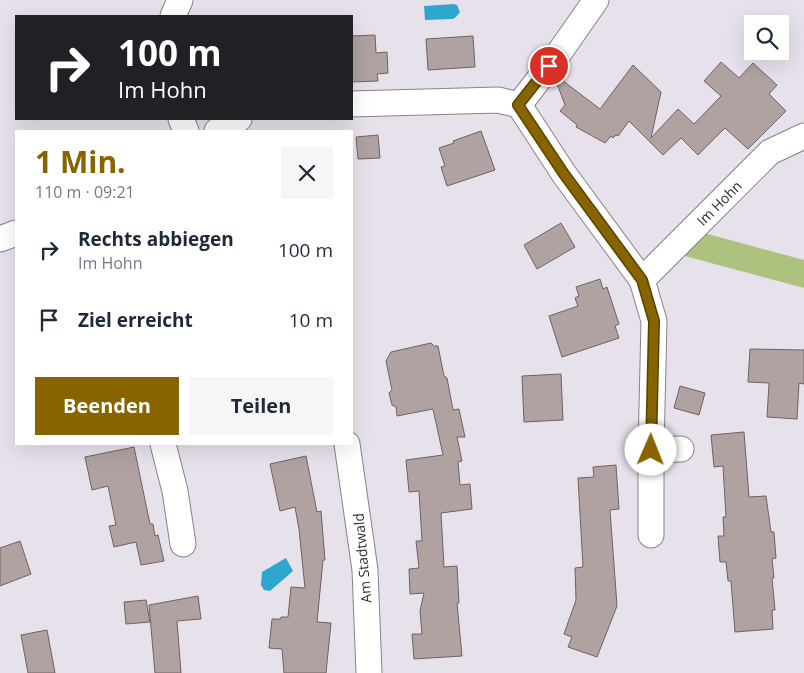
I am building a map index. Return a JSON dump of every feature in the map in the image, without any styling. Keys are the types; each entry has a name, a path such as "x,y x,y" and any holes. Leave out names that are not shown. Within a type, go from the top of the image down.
{"street":[{"path":"173,15 180,0"},
{"path":"518,105 559,53 596,0"},
{"path":"353,104 498,100 518,105 564,174 642,280 654,321 650,535"},
{"path":"219,130 237,120"},
{"name":"Im Hohn","path":"642,280 770,152 804,136"},
{"path":"0,239 15,233"},
{"path":"163,445 175,491 183,544"},
{"name":"Am Stadtwald","path":"347,445 366,570 369,673"},
{"path":"651,450 681,448"}],"green space":[{"path":"704,233 804,260 804,288 681,255"}],"water":[{"path":"457,5 460,12 453,19 425,20 424,6"},
{"path":"286,558 293,571 270,591 264,590 261,585 262,572"}],"building":[{"path":"375,35 376,53 387,52 388,73 377,74 378,81 353,82 353,36"},
{"path":"473,36 475,67 428,70 426,39"},
{"path":"721,62 739,78 753,63 777,85 769,94 786,111 748,149 725,128 698,155 681,138 663,155 629,121 618,136 616,135 613,138 611,136 605,143 576,127 577,125 560,111 565,105 556,81 558,77 600,109 633,65 661,92 651,138 678,109 694,124 721,96 704,81"},
{"path":"481,131 495,170 447,186 441,167 445,166 439,148"},
{"path":"378,135 380,158 358,159 356,137"},
{"path":"561,223 575,247 537,269 524,245"},
{"path":"600,279 603,289 607,287 619,324 615,326 619,338 562,357 549,316 578,306 575,298 579,296 576,287"},
{"path":"431,343 434,346 438,346 453,410 459,409 465,437 457,437 462,461 458,462 460,485 470,484 472,509 441,513 444,567 457,566 459,603 457,603 462,656 414,659 412,634 422,634 420,611 424,593 410,594 409,569 419,568 416,541 422,541 419,491 409,492 406,460 443,455 433,409 397,416 396,407 392,405 389,393 392,390 386,361 391,352"},
{"path":"750,349 804,350 804,384 799,383 797,419 767,417 769,383 748,382"},
{"path":"561,374 563,420 524,422 522,376"},
{"path":"680,386 705,393 699,415 674,408"},
{"path":"744,432 749,497 766,496 771,532 774,532 776,558 772,559 774,578 772,578 775,610 772,610 773,629 735,632 731,581 728,581 726,562 720,562 718,536 724,536 723,517 726,517 723,466 714,467 711,435"},
{"path":"134,447 150,524 153,524 155,536 158,535 164,561 141,565 136,542 114,547 109,526 116,525 108,486 92,490 85,457"},
{"path":"306,456 317,512 321,511 325,560 323,560 317,622 331,623 326,673 284,673 282,649 269,648 272,619 288,617 291,587 305,588 295,507 280,511 270,464"},
{"path":"616,465 619,509 610,510 617,606 597,657 568,647 572,637 564,634 576,600 575,568 583,567 578,478 594,477 593,467"},
{"path":"20,541 31,574 0,586 0,548"},
{"path":"198,596 201,619 177,621 181,673 155,673 149,605"},
{"path":"146,600 150,622 126,624 124,602"},
{"path":"47,630 55,673 28,673 21,635"}],"route":[{"path":"549,66 518,105 564,174 642,280 654,321 651,450"}]}
